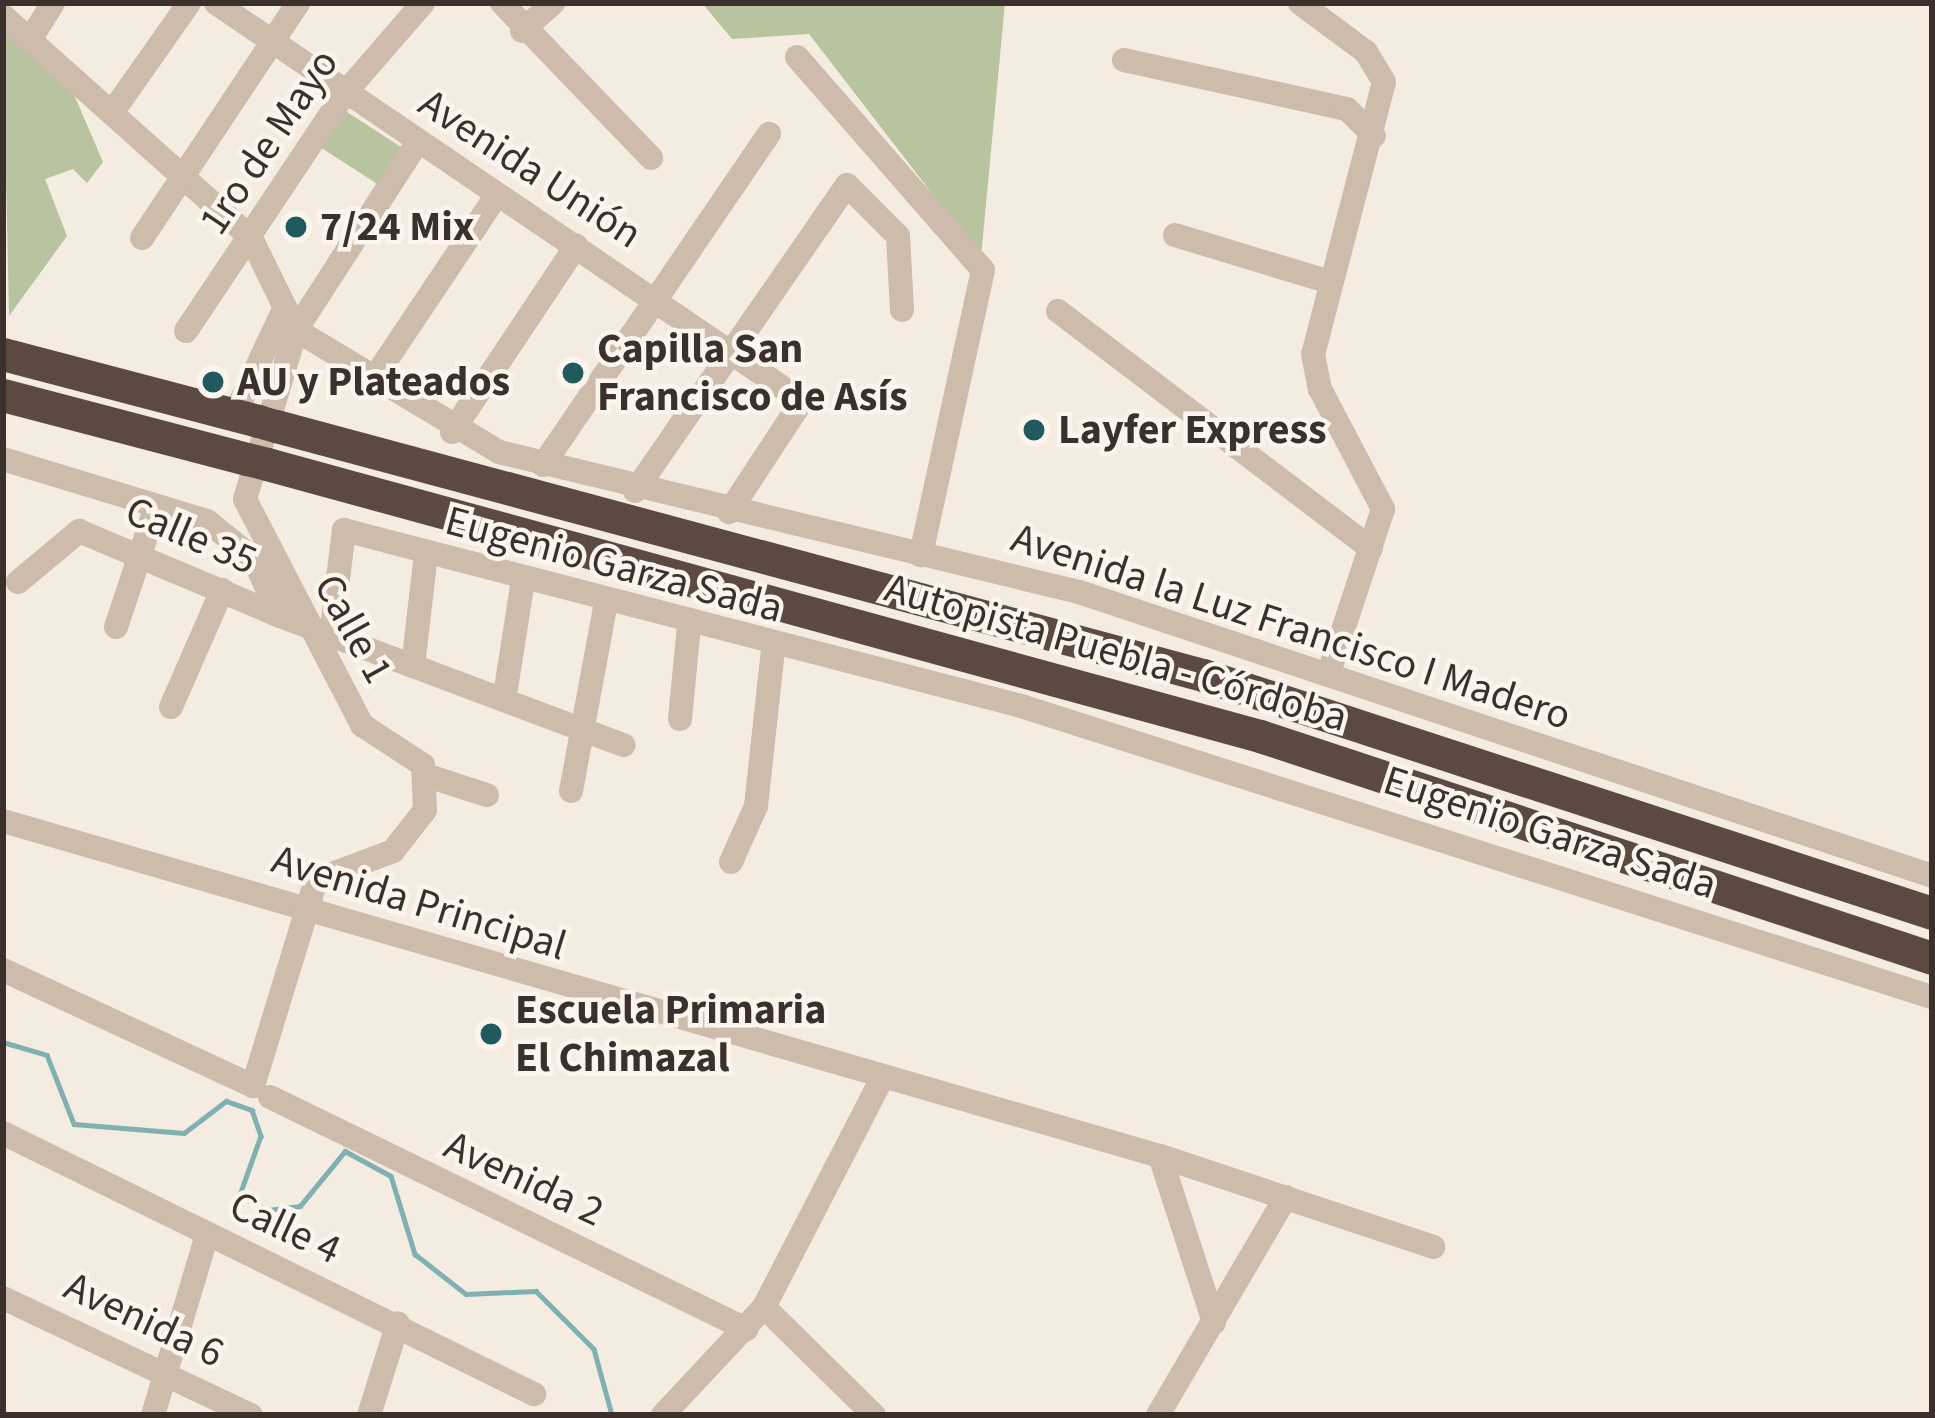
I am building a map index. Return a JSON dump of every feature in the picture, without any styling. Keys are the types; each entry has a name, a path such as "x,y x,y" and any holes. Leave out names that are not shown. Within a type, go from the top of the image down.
{"highway":[{"name":"Autopista Puebla - Córdoba","path":"3,354 1203,675 1932,913"},
{"name":"Autopista Puebla - Córdoba","path":"3,395 1260,736 1932,958"}],"street":[{"path":"31,38 53,3"},
{"path":"116,107 189,3"},
{"name":"Avenida Unión","path":"216,3 802,401 729,512"},
{"path":"142,238 298,3"},
{"name":"1ro de Mayo","path":"186,331 345,93 423,3"},
{"path":"502,3 522,31 651,158"},
{"path":"522,31 553,3"},
{"path":"1300,3 1366,52 1384,82 1374,136 1330,282 1314,373 1378,484 1371,549 1328,675"},
{"path":"3,16 116,107 251,238 291,318"},
{"path":"797,57 983,270 921,555"},
{"path":"1124,60 1347,110 1374,136"},
{"path":"543,465 653,296 770,134"},
{"path":"256,420 291,318 417,143"},
{"path":"635,490 847,185 898,236 902,310"},
{"path":"373,380 497,195"},
{"path":"1174,236 1330,282"},
{"path":"452,432 576,246"},
{"path":"1058,311 1371,549"},
{"name":"Avenida la Luz Francisco I Madero","path":"291,318 452,432 543,465 1079,592 1932,876"},
{"name":"Calle 1","path":"291,318 245,499 307,627 362,725 422,767 487,795"},
{"path":"3,459 156,507 232,538 280,616"},
{"path":"116,627 156,507"},
{"name":"Eugenio Garza Sada","path":"331,638 344,530 772,649 1021,706 1932,997"},
{"name":"Calle 35","path":"18,582 75,531 307,627"},
{"path":"413,666 426,554"},
{"path":"505,694 523,580"},
{"path":"171,707 222,590"},
{"path":"571,791 579,728 606,603"},
{"path":"680,719 689,626"},
{"path":"307,627 505,694 624,745"},
{"path":"731,862 756,806 772,649"},
{"path":"262,1092 316,880 393,851 412,832 422,767"},
{"name":"Avenida Principal","path":"3,821 880,1082 1160,1156 1433,1247"},
{"name":"Avenida 2","path":"3,970 746,1329"},
{"path":"663,1415 764,1306 880,1082"},
{"name":"Calle 4","path":"3,1133 398,1323 534,1394"},
{"path":"1160,1156 1214,1322"},
{"path":"1158,1415 1286,1197"},
{"path":"153,1415 207,1235"},
{"name":"Avenida 6","path":"3,1298 251,1415"},
{"path":"764,1306 874,1415"},
{"path":"369,1415 398,1323"}],"green space":[{"path":"702,3 1005,3 981,257 809,34 732,39"},
{"path":"3,30 69,83 103,162 87,183 73,169 45,179 67,236 9,316"},
{"path":"344,110 404,149 380,186 320,147"}],"waterway":[{"path":"3,1042 47,1055 74,1124 184,1133 226,1101 252,1110 261,1136 240,1195 268,1210 300,1206 345,1151 391,1176 415,1254 466,1294 536,1291 594,1349 612,1415"}],"place":[{"name":"7/24 Mix","path":"296,227"},
{"name":"Capilla San Francisco de Asís","path":"573,373"},
{"name":"AU y Plateados","path":"213,382"},
{"name":"Layfer Express","path":"1034,430"},
{"name":"Escuela Primaria El Chimazal","path":"491,1034"}]}
